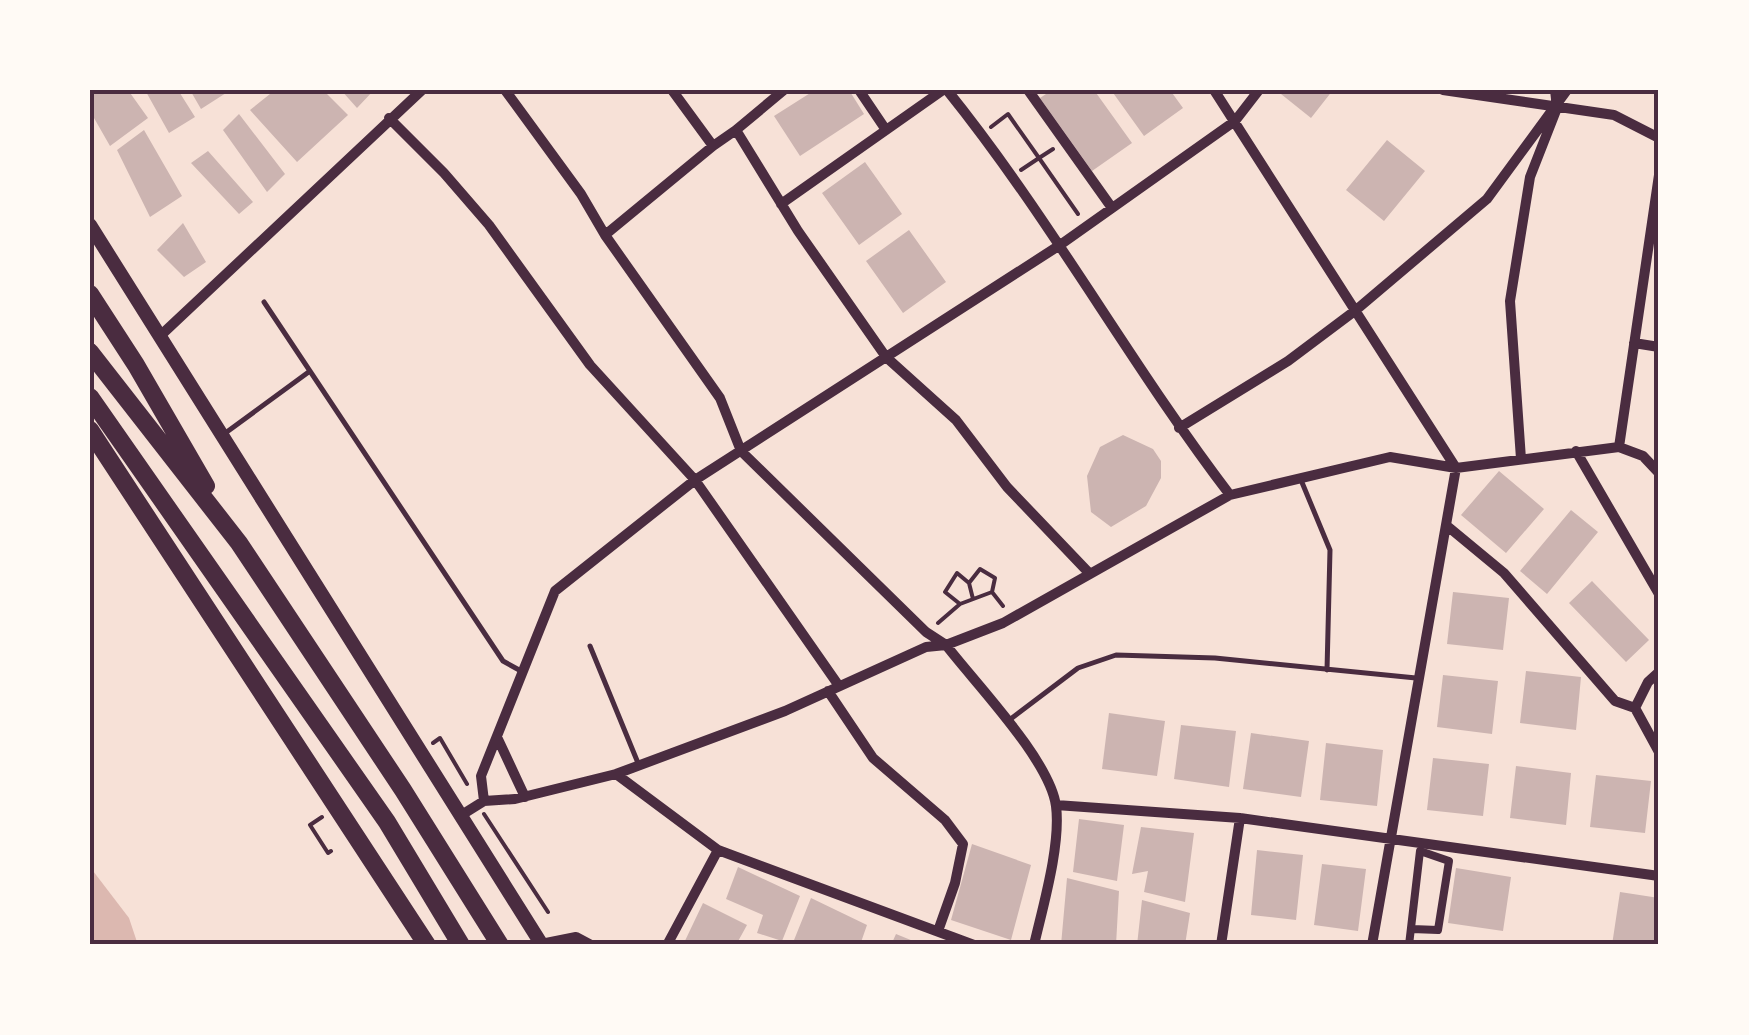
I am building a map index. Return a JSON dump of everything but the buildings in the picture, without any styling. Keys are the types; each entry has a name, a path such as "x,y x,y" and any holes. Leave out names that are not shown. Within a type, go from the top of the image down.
{"highway":[{"path":"90,294 136,365 239,543 403,790 500,945"},
{"path":"90,352 239,543"},
{"path":"90,397 387,822 461,945"},
{"path":"90,429 220,582"},
{"path":"90,429 427,945"}],"street":[{"path":"159,337 422,90"},
{"path":"505,90 720,398 741,450 926,632 946,645 1037,761 1056,804 1049,880 1034,945"},
{"path":"672,90 713,146"},
{"path":"605,234 784,90"},
{"path":"859,90 886,130"},
{"path":"781,204 945,90 982,133 1179,428 1230,495"},
{"path":"1028,90 1112,208"},
{"path":"1214,90 1456,468 1372,945"},
{"path":"481,803 481,776 556,591 695,480 1060,245 1235,121 1259,90"},
{"path":"1443,90 1614,115 1659,138"},
{"path":"1179,428 1288,361 1356,310 1486,198 1557,108 1555,90"},
{"path":"1521,459 1510,302 1530,177 1567,90"},
{"path":"389,118 444,173 590,365 695,480 840,686"},
{"path":"736,130 781,204 886,357 956,420 1006,487 1090,574"},
{"path":"1619,447 1659,175"},
{"path":"90,225 542,944 576,937 591,945"},
{"path":"1634,344 1659,346"},
{"path":"460,816 481,803 525,796 639,766 828,692 926,646 946,645 1012,618 1230,495 1390,458 1456,468 1619,447 1643,456 1659,473"},
{"path":"1576,451 1659,594"},
{"path":"1446,525 1504,573 1616,701 1635,708 1659,752"},
{"path":"1635,708 1648,682 1659,672"},
{"path":"828,692 873,758 945,820 963,844 938,931"},
{"path":"497,737 525,796"},
{"path":"616,774 718,850 974,945"},
{"path":"1056,804 1240,818 1659,876"},
{"path":"1220,945 1240,818"},
{"path":"666,945 718,850"},
{"path":"1409,945 1420,851 1449,861 1438,930 1412,929"}],"lane":[{"path":"264,302 503,661 523,672"},
{"path":"221,436 310,371"},
{"path":"1300,480 1330,550 1327,670"},
{"path":"590,646 639,766"},
{"path":"1007,722 1078,668 1116,655 1215,658 1419,679"}],"path":[{"path":"982,133 1008,114 1086,226"},
{"path":"1012,176 1039,158"},
{"path":"970,583 980,569 995,578 992,592 1012,618"},
{"path":"960,604 945,592 956,573 970,583 973,600"},
{"path":"926,632 960,604 992,592"},
{"path":"440,738 548,912"},
{"path":"310,825 331,852"}],"shaded area":[{"path":"90,867 129,918 138,945 90,945"}]}
